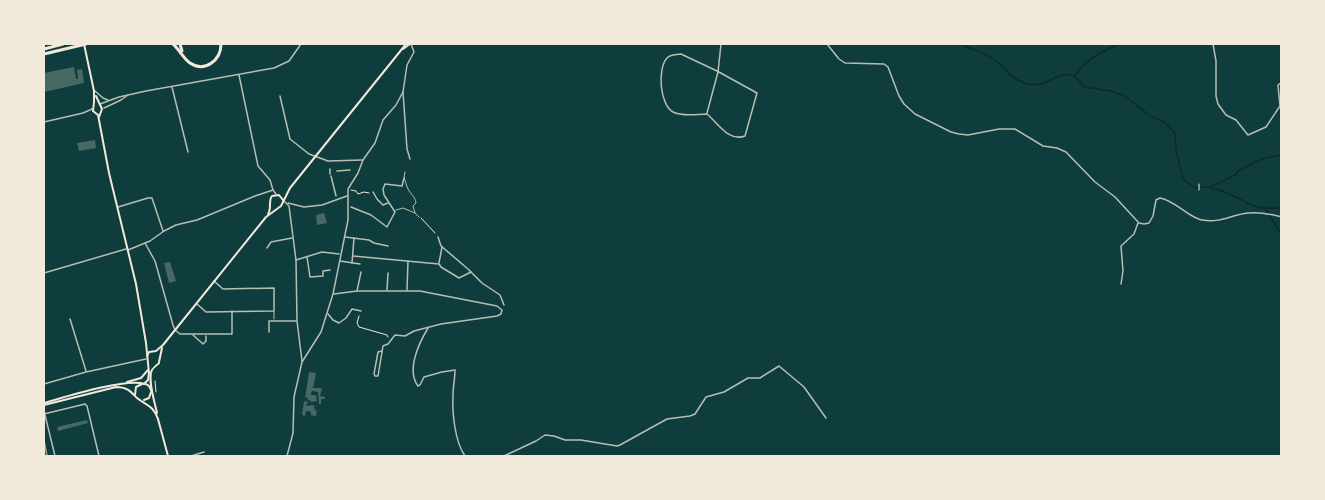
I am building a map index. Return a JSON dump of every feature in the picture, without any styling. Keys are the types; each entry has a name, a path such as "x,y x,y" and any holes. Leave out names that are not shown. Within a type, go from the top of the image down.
{"highway":[{"path":"44,48 63,44"},
{"path":"44,54 85,44"},
{"path":"173,44 192,64 197,66 212,63 220,53 221,44"},
{"path":"180,44 184,56"}],"main road":[{"path":"85,44 94,91 102,111 99,120"},
{"path":"401,51 409,44"},
{"path":"266,217 279,207 290,188 409,44"},
{"path":"94,91 94,111 99,120 109,173 136,284 146,343 149,379 136,387 135,395"},
{"path":"94,111 99,105"},
{"path":"94,111 102,111"},
{"path":"147,359 149,352 163,345 266,217 270,209 271,198 282,195 290,188"},
{"path":"278,195 283,200"},
{"path":"270,204 273,207 279,207"},
{"path":"146,343 161,355"},
{"path":"141,400 149,398 151,371 159,363 163,345"},
{"path":"147,359 153,365 159,363"},
{"path":"44,404 141,378 148,368"},
{"path":"125,382 148,385 151,390 168,456"},
{"path":"44,404 116,387 127,389 151,407 158,419"}],"street":[{"path":"99,105 129,94 274,68 293,56 301,44"},
{"path":"409,44 414,52 406,64 403,92 410,159"},
{"path":"707,114 718,72 721,44"},
{"path":"827,44 845,63 882,64 888,67 899,96 909,110 951,132 968,135 999,129 1015,129 1043,146 1066,152 1095,182 1115,197 1138,222 1149,223 1156,200 1160,198 1199,219 1218,221 1251,213 1281,217"},
{"path":"1213,44 1218,104 1225,114 1236,120 1248,135 1266,127 1274,116 1280,106 1278,85 1281,82"},
{"path":"405,48 412,47"},
{"path":"681,54 690,57 757,93 745,136 740,138 724,132 707,114 680,114 672,112 666,105 660,83 664,62 670,56 681,54"},
{"path":"239,74 258,166 270,180 273,190 278,195"},
{"path":"171,86 188,152"},
{"path":"94,91 103,98 112,99"},
{"path":"287,456 294,433 293,398 302,362 321,333 333,294 349,207 348,189 375,143 383,120 396,105 403,92"},
{"path":"102,111 129,94"},
{"path":"280,96 290,138 309,154 328,161 363,160"},
{"path":"44,122 94,111"},
{"path":"330,169 336,197"},
{"path":"336,170 350,170"},
{"path":"395,212 382,191 385,184 402,186 405,172"},
{"path":"404,178 409,191 416,198 413,206 415,213"},
{"path":"44,273 145,243 176,225 197,220 273,190"},
{"path":"373,192 383,206 389,202"},
{"path":"287,193 296,260 297,321 302,362"},
{"path":"283,200 288,205 304,207 322,205 336,197 348,196"},
{"path":"118,207 151,198 163,232"},
{"path":"279,207 286,207 290,213"},
{"path":"349,207 372,215 387,227 395,212 401,208 419,217"},
{"path":"1121,284 1123,271 1121,246 1134,234 1138,222"},
{"path":"344,237 369,240 388,246"},
{"path":"438,237 442,247 484,285 498,293 504,305"},
{"path":"267,248 271,242 293,238"},
{"path":"352,263 354,238"},
{"path":"145,243 155,261 174,330 181,335 232,333 232,311"},
{"path":"439,264 442,247"},
{"path":"296,260 322,252 340,255"},
{"path":"307,256 310,277 323,276 323,271 330,270"},
{"path":"353,256 439,264 459,278 471,272"},
{"path":"339,261 360,264"},
{"path":"407,291 408,261"},
{"path":"357,291 361,272"},
{"path":"387,291 388,273"},
{"path":"214,281 223,289 274,288 274,321"},
{"path":"333,294 357,291 428,292 497,306 503,311 497,316 447,323 414,331 405,336 395,335 388,344 384,345 377,376 374,374 378,351 382,351"},
{"path":"196,303 206,312 274,311"},
{"path":"327,314 333,321 340,323 352,309 361,311"},
{"path":"70,320 86,372"},
{"path":"269,332 269,321 297,321"},
{"path":"428,328 417,354 413,376 415,384 420,385 424,377 455,370 453,397 456,434 465,456"},
{"path":"193,334 203,344 206,341 206,334"},
{"path":"44,384 147,359"},
{"path":"504,456 545,435 565,440 621,445 667,419 695,414 706,397 724,392 748,378 760,378 779,366 804,387 826,418"},
{"path":"55,456 44,412 85,404 99,456"},
{"path":"191,456 204,452"}],"path":[{"path":"1199,184 1199,190"},
{"path":"348,189 356,190 358,194 364,192 375,196"},
{"path":"419,217 438,237"},
{"path":"361,311 357,323 359,327 388,336"}],"building":[{"path":"74,67 76,79 78,79 77,70 82,69 84,83 44,92 44,73"},
{"path":"95,140 96,148 79,151 77,143"},
{"path":"324,213 327,223 317,225 316,215"},
{"path":"170,262 176,281 169,283 164,263"},
{"path":"309,372 316,373 313,388 322,388 320,396 325,399 321,399 321,404 319,404 318,392 312,391 311,393 311,395 316,395 317,401 311,402 307,397 305,398"},
{"path":"304,401 308,402 306,406 314,405 315,411 317,410 316,416 311,415 308,411 305,416 302,415"},
{"path":"87,420 88,423 58,431 57,427"}],"waterway":[{"path":"961,44 991,57 1012,76 1025,83 1039,84 1061,75 1070,75 1084,87 1111,91 1125,96 1149,115 1164,122 1175,133 1183,179 1196,188 1219,190 1257,207 1282,208"},
{"path":"1075,76 1095,56 1120,44"},
{"path":"1210,187 1253,163 1282,155"},
{"path":"1265,208 1282,235"}],"railway":[{"path":"44,440 47,456"}]}
